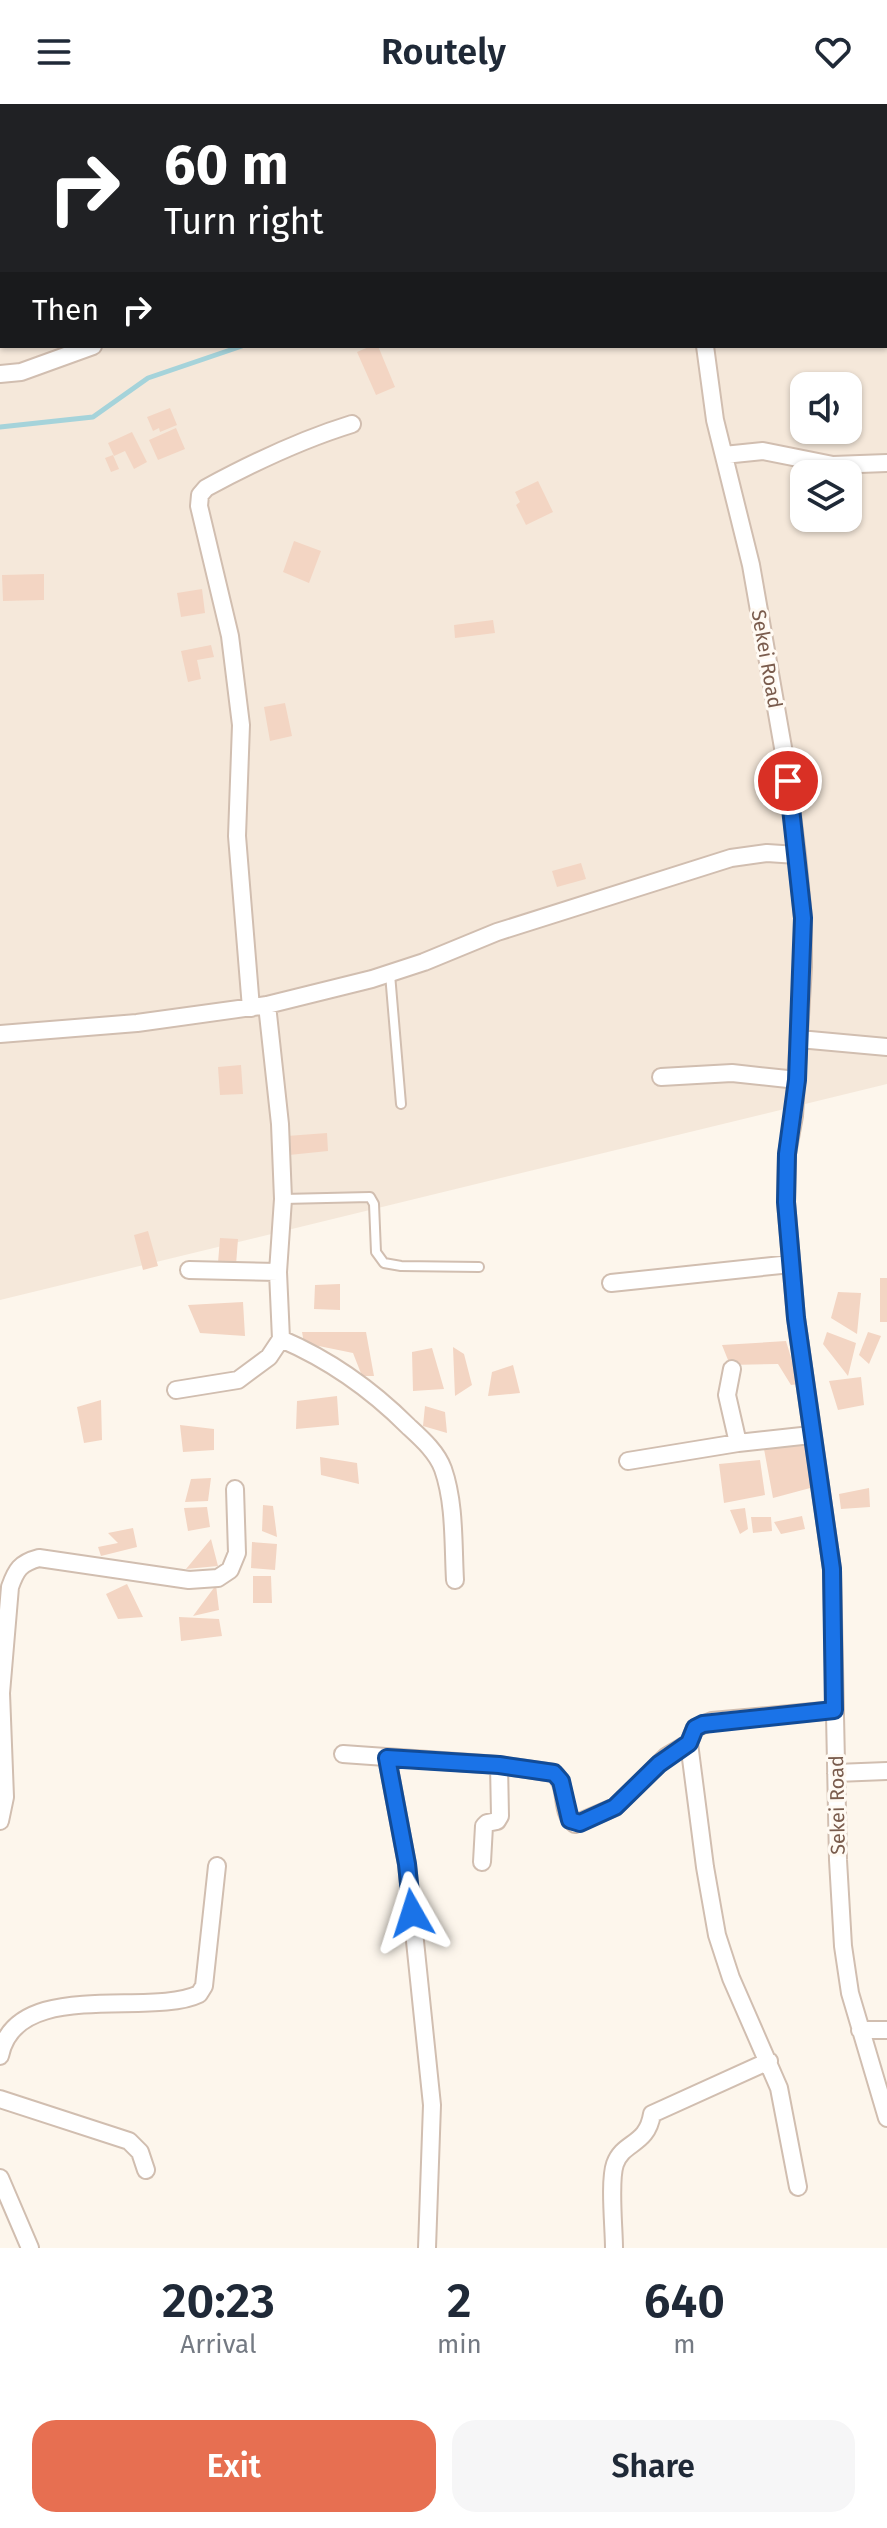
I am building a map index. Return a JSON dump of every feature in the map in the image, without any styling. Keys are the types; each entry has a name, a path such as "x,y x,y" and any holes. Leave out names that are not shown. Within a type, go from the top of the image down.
{"street":[{"path":"0,374 21,372 87,348"},
{"name":"Sekei Road","path":"705,348 709,393 751,565 785,759 797,855 803,918 797,1080 787,1154 786,1202 811,1435 832,1569 843,1946 850,1993 887,2118"},
{"path":"176,1390 238,1380 269,1357 281,1339 278,1272 283,1199 280,1124 259,1006 237,836 241,725 230,636 205,539 200,495 206,488 258,460 310,437 352,424"},
{"path":"724,455 763,451 833,465 887,463"},
{"path":"0,1034 137,1023 259,1006 390,973 510,928 731,858 767,853 797,855"},
{"path":"799,1039 887,1047"},
{"path":"661,1077 732,1073 797,1080"},
{"path":"611,1283 791,1264"},
{"path":"189,1270 278,1272"},
{"path":"281,1339 314,1353 358,1381 428,1446 441,1464 448,1488 455,1580"},
{"path":"732,1369 727,1395 738,1443"},
{"path":"628,1461 811,1435"},
{"path":"0,1821 5,1797 1,1693 10,1587 15,1571 23,1563 39,1558 159,1573 189,1580 218,1578 230,1570 237,1553 235,1489"},
{"path":"798,2187 779,2088 731,1978 717,1935 689,1743 695,1728 712,1721 834,1710"},
{"path":"343,1754 499,1765 557,1775 570,1820 580,1823 615,1807 659,1764 689,1743"},
{"path":"387,1758 407,1864 432,2105 427,2248"},
{"path":"482,1862 484,1826 497,1821 500,1816 499,1765"},
{"path":"836,1773 887,1771"},
{"path":"0,2056 1,2048 17,2026 29,2017 48,2011 69,2005 178,1999 199,1994 204,1986 217,1866"},
{"path":"860,2030 887,2030"},
{"path":"614,2248 614,2167 621,2154 649,2131 652,2114 769,2061"},
{"path":"0,2099 129,2141 140,2152 146,2170"},
{"path":"0,2178 30,2248"}],"lane":[{"path":"390,973 401,1104"},
{"path":"283,1199 370,1197 374,1204 376,1252 384,1263 479,1267"}],"shaded area":[{"path":"0,348 887,348 887,1084 0,1300"}],"building":[{"path":"379,348 395,387 376,395 357,352"},
{"path":"170,408 177,425 160,432 159,428 153,431 147,417"},
{"path":"176,428 185,449 158,460 149,440"},
{"path":"132,432 147,462 134,469 125,451 114,456 108,443"},
{"path":"113,455 119,469 111,472 105,458"},
{"path":"538,481 553,512 526,525 516,505 520,502 515,492"},
{"path":"294,541 321,551 309,583 283,572"},
{"path":"44,574 44,600 3,601 2,575"},
{"path":"202,589 205,613 181,617 177,593"},
{"path":"493,620 495,633 455,638 454,625"},
{"path":"211,645 214,657 197,660 201,679 188,682 181,651"},
{"path":"285,703 292,736 270,741 264,707"},
{"path":"581,863 586,879 557,887 552,871"},
{"path":"241,1065 243,1094 220,1095 218,1067"},
{"path":"327,1133 328,1151 289,1155 287,1136"},
{"path":"148,1231 158,1266 143,1270 134,1235"},
{"path":"220,1238 238,1239 236,1265 218,1263"},
{"path":"880,1278 887,1278 887,1322 880,1322"},
{"path":"340,1284 340,1310 314,1309 315,1285"},
{"path":"838,1292 861,1293 857,1334 831,1318"},
{"path":"243,1302 245,1336 200,1333 188,1305"},
{"path":"302,1332 366,1332 374,1376 362,1376 353,1353 304,1343"},
{"path":"827,1332 856,1343 848,1376 823,1344"},
{"path":"868,1332 881,1336 869,1364 859,1355"},
{"path":"786,1341 799,1384 791,1385 778,1364 730,1365 722,1345"},
{"path":"453,1347 464,1354 472,1385 455,1396"},
{"path":"432,1348 444,1389 413,1391 412,1352"},
{"path":"513,1365 520,1393 488,1396 492,1372"},
{"path":"861,1377 864,1405 838,1410 829,1381"},
{"path":"337,1396 339,1425 296,1429 297,1401"},
{"path":"101,1400 102,1440 84,1443 77,1407"},
{"path":"425,1406 445,1412 447,1433 423,1426"},
{"path":"180,1425 214,1429 214,1450 183,1452"},
{"path":"805,1444 814,1487 773,1498 764,1449"},
{"path":"320,1457 357,1463 359,1484 321,1475"},
{"path":"760,1460 765,1495 724,1503 719,1464"},
{"path":"211,1478 208,1501 185,1502 191,1479"},
{"path":"869,1488 870,1507 841,1509 839,1494"},
{"path":"263,1505 273,1506 277,1537 262,1531"},
{"path":"207,1507 210,1527 188,1531 184,1508"},
{"path":"745,1508 748,1529 740,1534 730,1510"},
{"path":"802,1516 805,1529 781,1534 774,1522"},
{"path":"751,1517 771,1517 772,1531 753,1533"},
{"path":"133,1528 137,1547 101,1556 98,1547 118,1543 108,1533"},
{"path":"211,1539 218,1566 186,1569"},
{"path":"252,1542 277,1544 275,1570 251,1568"},
{"path":"253,1576 271,1576 272,1603 253,1603"},
{"path":"127,1584 143,1617 118,1619 106,1594"},
{"path":"216,1585 219,1610 193,1616"},
{"path":"179,1617 219,1619 222,1636 181,1641"}],"waterway":[{"path":"0,427 93,417 148,378 236,348"}],"route":[{"path":"412,1913 407,1864 387,1758 499,1765 554,1773 561,1781 568,1817 575,1824 615,1807 667,1756 689,1743 695,1728 703,1724 834,1710 832,1569 796,1318 786,1202 787,1154 794,1116 803,967 803,918 788,781"}]}
